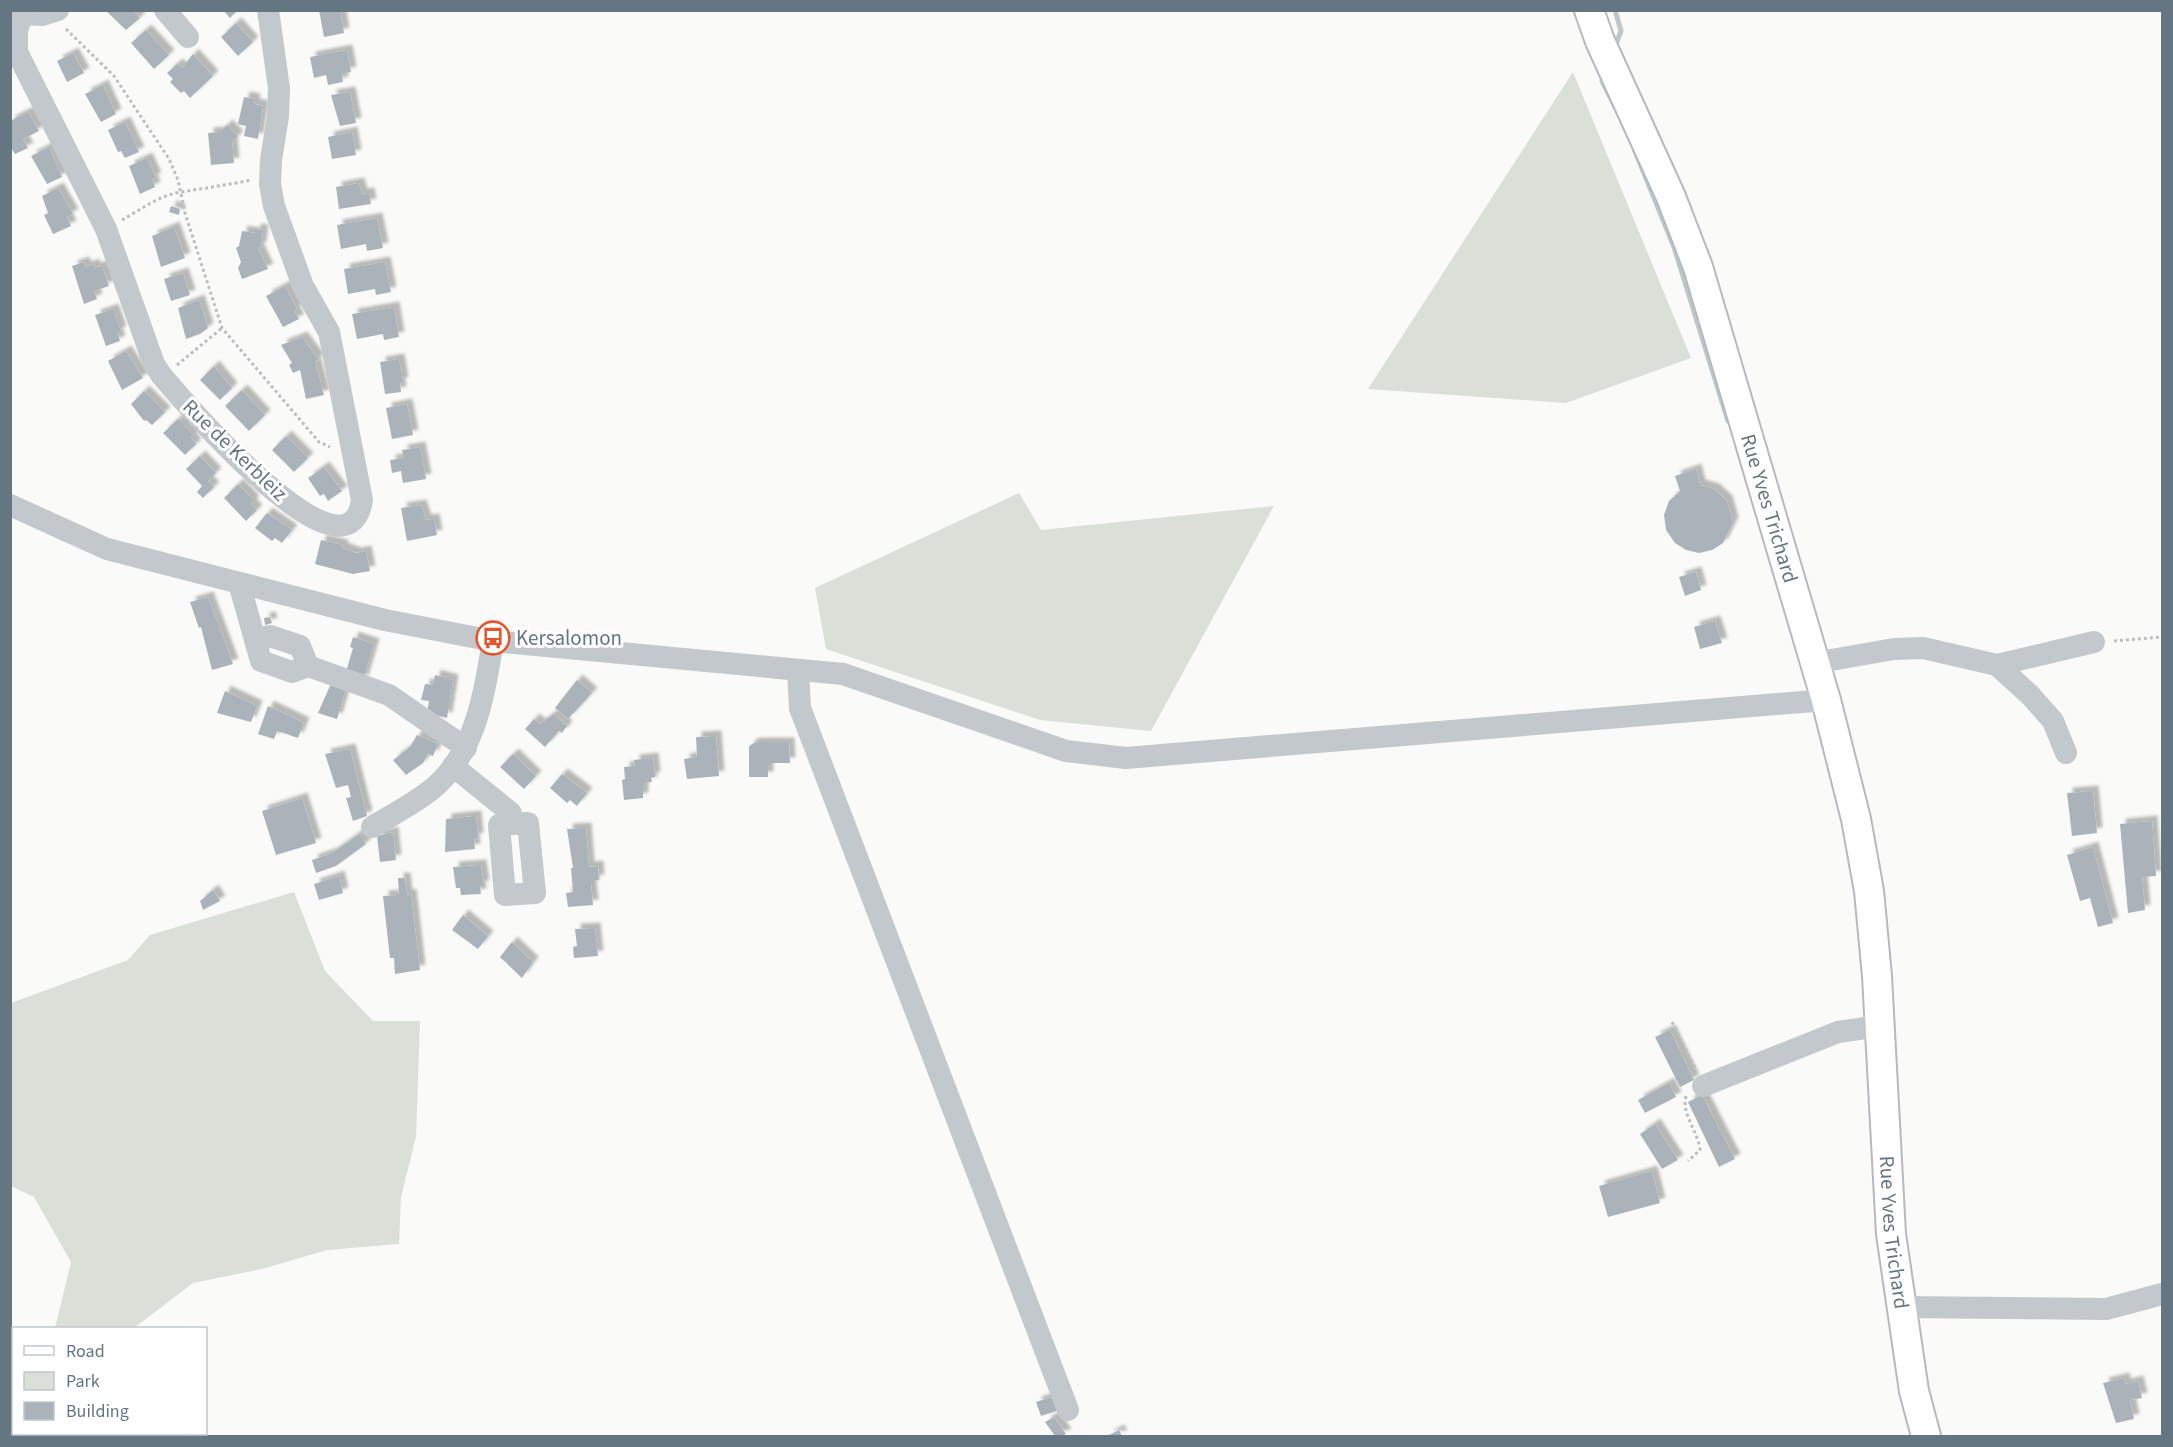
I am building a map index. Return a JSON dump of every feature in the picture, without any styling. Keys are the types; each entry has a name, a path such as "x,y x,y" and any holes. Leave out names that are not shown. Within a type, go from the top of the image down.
{"main road":[{"name":"Rue Yves Trichard","path":"1589,10 1600,41 1671,197 1698,267 1826,700 1856,819 1869,891 1890,1234 1914,1391 1926,1437"}],"street":[{"path":"165,10 188,37"},
{"name":"Rue de Kerbleiz","path":"60,15 21,12 17,30 17,52 106,229 154,364 162,376 276,495 312,518 341,527 354,522 360,513 362,500 329,332 303,286 274,207 270,176 279,88 268,10"},
{"path":"10,505 107,549 385,620 493,641 843,674 1066,751 1126,758 1826,700"},
{"path":"239,583 255,640 270,636 300,646 308,666 389,695 460,757 511,813 513,824"},
{"path":"372,827 432,790 460,757 482,703 493,641"},
{"path":"1814,663 1894,649 1923,648 1997,665 2094,642"},
{"path":"1997,665 2030,695 2053,721 2066,753"},
{"path":"798,671 800,708 1068,1410"},
{"path":"1703,1086 1838,1032 1879,1026"},
{"path":"1900,1307 2106,1308 2163,1294"}],"path":[{"path":"60,15 73,36 114,76 139,110 169,159 222,328 319,442 353,457"},
{"path":"106,229 164,198 181,192 196,192 270,176"},
{"path":"162,376 222,328"},
{"path":"2094,642 2163,637"},
{"path":"1672,1022 1703,1086 1688,1090 1684,1100 1686,1112 1699,1138 1700,1150 1688,1161"}],"green space":[{"path":"1573,72 1691,358 1566,403 1368,389"},
{"path":"1019,493 1041,530 1274,506 1151,731 1040,720 826,649 815,588"},
{"path":"294,892 325,971 373,1021 420,1021 416,1137 401,1197 399,1244 327,1250 262,1269 193,1283 135,1327 55,1327 71,1262 34,1197 11,1186 11,1003 128,960 150,935"}],"building":[{"path":"105,10 133,10 140,18 126,30"},
{"path":"223,10 238,10 230,18"},
{"path":"319,10 340,10 344,33 324,37"},
{"path":"236,23 253,42 238,56 221,37"},
{"path":"146,30 169,55 154,69 131,43"},
{"path":"347,50 351,72 342,74 343,82 328,85 326,75 314,78 310,57"},
{"path":"73,53 84,73 67,82 57,61"},
{"path":"193,54 213,76 190,98 170,82 173,79 167,73 177,64 182,68"},
{"path":"103,85 116,114 101,122 85,94"},
{"path":"350,92 356,123 340,126 331,95"},
{"path":"244,97 255,99 254,104 263,106 258,139 244,136 246,126 238,124"},
{"path":"28,112 39,131 23,139 28,148 15,154 10,146 10,121"},
{"path":"125,122 139,152 125,158 121,151 118,152 108,130"},
{"path":"227,125 238,136 232,142 234,163 211,165 208,133 220,132"},
{"path":"352,132 356,155 332,159 328,137"},
{"path":"49,147 62,177 47,184 31,156"},
{"path":"147,158 156,178 152,179 155,187 140,194 129,166"},
{"path":"359,183 362,194 369,193 371,204 339,209 336,187"},
{"path":"58,188 73,214 67,217 71,226 53,234 44,215 48,213 42,196"},
{"path":"171,206 180,209 179,215 169,212"},
{"path":"377,218 383,248 367,251 366,244 341,249 337,225"},
{"path":"174,227 185,258 161,267 152,236"},
{"path":"255,229 263,230 261,247 258,248 268,269 242,279 238,268 241,262 236,248 239,246 242,231 255,233"},
{"path":"84,262 86,267 94,264 95,268 102,266 109,286 94,291 97,299 84,304 72,266"},
{"path":"385,262 391,292 376,295 375,289 348,294 344,269"},
{"path":"183,273 190,295 171,301 164,279"},
{"path":"285,286 297,309 294,311 299,319 283,327 266,296"},
{"path":"199,300 208,328 186,339 178,308"},
{"path":"394,307 399,337 384,340 383,334 357,339 352,314"},
{"path":"113,309 121,331 117,333 120,341 106,346 95,315"},
{"path":"302,337 319,360 315,361 324,395 306,399 300,370 293,373 289,365 292,363 281,345"},
{"path":"126,351 143,378 122,390 108,361"},
{"path":"399,359 403,382 400,383 401,392 385,394 380,362"},
{"path":"214,366 232,388 220,400 200,380"},
{"path":"242,390 265,415 249,431 225,406"},
{"path":"144,391 165,412 152,425 144,421 131,404"},
{"path":"407,404 413,435 392,439 386,408"},
{"path":"178,419 194,435 191,438 196,444 185,455 163,433"},
{"path":"286,436 308,458 294,472 272,450"},
{"path":"420,447 426,479 403,483 401,471 392,473 390,460 404,458 402,450"},
{"path":"200,456 216,473 208,481 214,487 203,498 197,492 202,486 186,469"},
{"path":"324,467 342,491 328,501 324,494 320,496 308,478"},
{"path":"1696,469 1700,485 1714,489 1727,501 1733,522 1723,543 1712,550 1699,553 1686,550 1675,543 1666,530 1664,515 1669,501 1680,491 1675,476"},
{"path":"238,484 254,501 251,504 257,510 246,521 224,498"},
{"path":"421,505 426,520 434,519 437,535 407,541 401,508"},
{"path":"267,513 292,530 282,543 275,538 272,541 255,528"},
{"path":"321,540 343,545 342,548 356,553 366,551 370,571 353,574 315,564"},
{"path":"1696,572 1701,590 1685,596 1679,577"},
{"path":"208,597 233,664 212,670 201,627 199,628 190,602"},
{"path":"270,617 272,623 265,625 264,618"},
{"path":"1715,621 1722,643 1700,649 1694,627"},
{"path":"353,637 374,644 363,681 345,675 353,648 350,647"},
{"path":"435,675 453,680 447,718 427,713 429,701 421,700 425,684 433,685"},
{"path":"333,679 347,685 337,719 318,713"},
{"path":"577,680 592,693 568,719 555,708"},
{"path":"225,691 257,706 251,722 217,713"},
{"path":"268,706 304,723 298,738 277,731 274,739 258,734"},
{"path":"554,714 567,726 562,733 559,731 545,747 525,729 534,719 540,724"},
{"path":"417,735 438,744 433,756 428,754 423,763 406,775 393,760 410,747"},
{"path":"716,736 719,776 687,779 684,759 697,757 696,737"},
{"path":"754,743 789,743 790,763 772,763 768,767 768,777 749,777 749,746"},
{"path":"350,749 367,816 353,821 346,798 351,797 348,785 336,788 325,754"},
{"path":"513,754 536,776 524,789 500,767"},
{"path":"653,758 655,777 651,778 652,782 643,783 643,798 624,800 622,780 625,779 624,767 635,766 634,760"},
{"path":"562,774 587,793 577,806 570,800 567,803 550,788"},
{"path":"2093,791 2097,833 2072,836 2067,793"},
{"path":"302,798 316,843 276,855 262,811"},
{"path":"476,816 478,838 474,839 475,849 445,852 446,819"},
{"path":"2152,821 2156,876 2142,877 2145,910 2128,913 2120,824"},
{"path":"586,828 589,867 598,866 599,880 594,880 594,885 591,885 593,905 568,907 566,893 573,892 571,868 573,868 567,829"},
{"path":"393,832 396,860 380,862 377,836"},
{"path":"359,834 366,844 336,866 316,873 312,860 332,853"},
{"path":"2093,847 2113,923 2098,927 2090,898 2080,901 2067,855"},
{"path":"481,865 484,886 480,886 481,894 461,895 460,888 456,888 453,867"},
{"path":"339,876 343,893 319,900 314,884"},
{"path":"398,878 405,878 407,895 411,894 420,970 395,974 394,958 390,958 383,896 399,895"},
{"path":"213,890 220,901 203,910 200,901"},
{"path":"463,915 488,936 478,949 452,930"},
{"path":"595,928 598,956 574,958 573,947 577,946 575,929"},
{"path":"512,942 533,962 522,978 500,957"},
{"path":"1670,1030 1694,1080 1680,1087 1655,1037"},
{"path":"1669,1083 1676,1097 1645,1113 1638,1100"},
{"path":"1702,1095 1735,1159 1719,1167 1688,1102"},
{"path":"1655,1124 1678,1160 1662,1169 1640,1134"},
{"path":"1652,1171 1660,1203 1608,1217 1599,1186"},
{"path":"2124,1378 2125,1384 2138,1381 2142,1398 2130,1400 2134,1419 2116,1423 2103,1383"},
{"path":"1052,1397 1057,1411 1041,1416 1036,1402"},
{"path":"1054,1417 1066,1434 1055,1436 1045,1422"},
{"path":"1119,1430 1122,1436 1107,1436"}],"waterway":[{"path":"1614,49 1621,31 1615,10"},
{"path":"1604,75 1602,81 1615,107"},
{"path":"1635,151 1674,247 1728,421"}],"place":[{"name":"Kersalomon","path":"493,638"}]}
